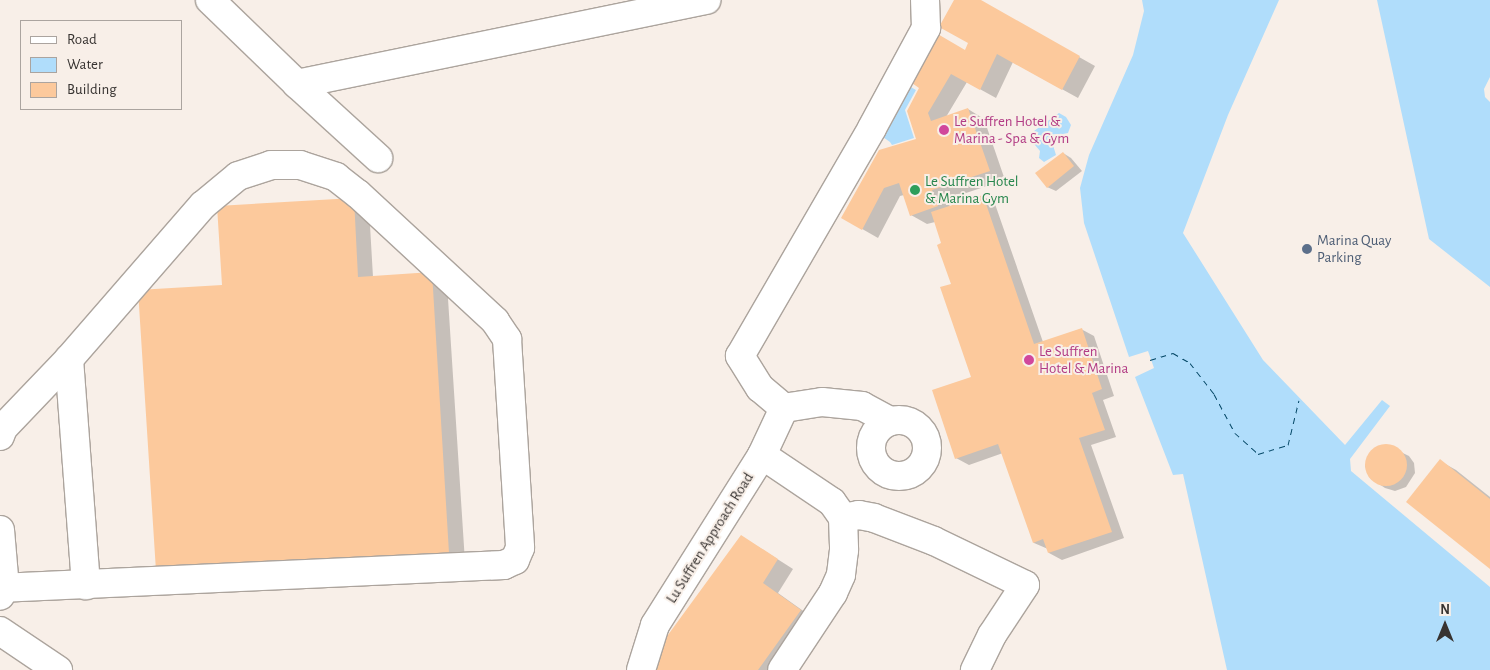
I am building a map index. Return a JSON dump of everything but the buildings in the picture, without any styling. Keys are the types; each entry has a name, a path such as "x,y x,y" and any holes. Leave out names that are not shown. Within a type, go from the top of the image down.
{"street":[{"path":"210,0 297,84 378,158"},
{"path":"297,84 653,5 706,0"},
{"path":"890,421 862,406 822,402 784,408 760,388 740,356 863,144 926,28 925,0"},
{"path":"0,436 3,428 69,359 203,205 238,176 271,165 300,165 336,177 358,194 495,321 507,339 520,548 515,560 504,565 86,584 2,592 0,530"},
{"path":"69,359 86,584"},
{"name":"Lu Suffren Approach Road","path":"641,670 655,625 762,455 784,408"},
{"path":"762,455 832,502 843,518 844,550 841,575 833,593 782,670"},
{"path":"843,518 859,515 874,518 934,541 1025,585 992,635 975,670"},
{"path":"0,631 58,670"}],"water":[{"path":"1142,0 1279,0 1228,115 1183,233 1263,360 1345,445 1382,400 1390,406 1350,459 1351,471 1490,587 1490,670 1227,670 1183,474 1173,475 1135,377 1154,368 1148,351 1129,357 1084,223 1080,188 1089,155 1133,55 1144,11"},
{"path":"1377,0 1490,0 1490,77 1484,89 1485,97 1490,102 1490,287 1429,239"},
{"path":"907,85 916,90 905,110 914,138 892,145 880,135"},
{"path":"1059,113 1066,117 1071,125 1068,133 1058,135 1052,142 1056,155 1044,162 1039,158 1040,151 1030,139 1034,131"}],"ferry route":[{"path":"1150,360 1173,353 1190,363 1214,394 1235,433 1258,454 1288,445 1299,400"}],"place":[{"name":"Le Suffren Hotel & Marina - Spa & Gym","path":"944,130"},
{"name":"Le Suffren Hotel & Marina Gym","path":"915,190"},
{"name":"Marina Quay Parking","path":"1307,249"},
{"name":"Le Suffren Hotel & Marina","path":"1029,360"}]}
